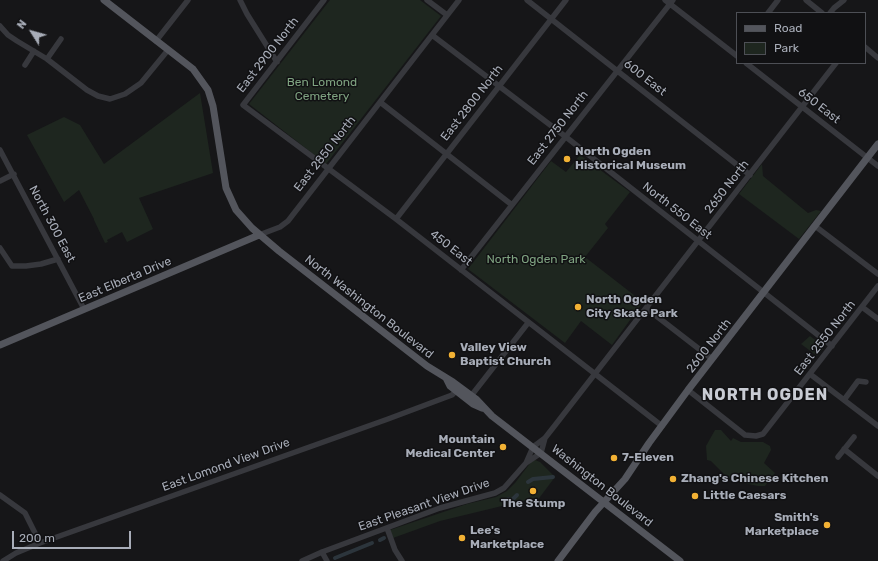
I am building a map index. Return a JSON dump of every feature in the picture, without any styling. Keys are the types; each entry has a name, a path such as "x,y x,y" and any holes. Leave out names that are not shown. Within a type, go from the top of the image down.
{"main road":[{"name":"North Washington Boulevard","path":"106,1 193,69 208,90 212,102 226,188 230,200 244,220 259,235 279,251 418,359 453,382 471,396 485,410 510,429"},
{"name":"2600 North","path":"558,561 604,502 614,493 625,479 688,390 878,144"},
{"name":"East Elberta Drive","path":"0,345 259,235"},
{"name":"North Washington Boulevard","path":"446,378 450,386 456,391 473,404 485,410"},
{"name":"Washington Boulevard","path":"510,429 680,561"}],"street":[{"path":"156,41 188,0"},
{"path":"240,0 277,62"},
{"name":"East 2900 North","path":"243,105 324,0"},
{"path":"427,0 447,15"},
{"name":"East 2850 North","path":"259,235 280,227 288,221 459,0"},
{"name":"600 East","path":"527,0 750,175"},
{"name":"East 2800 North","path":"396,219 566,0"},
{"path":"769,12 778,0"},
{"path":"806,0 821,12"},
{"path":"831,12 844,0"},
{"path":"669,1 736,55"},
{"name":"East 2750 North","path":"461,270 566,137 669,1"},
{"path":"0,26 8,35 47,59 87,90 98,96 110,99 126,94 137,87 168,50"},
{"name":"North 550 East","path":"432,35 566,137 832,346"},
{"path":"47,59 61,40"},
{"path":"866,48 878,58"},
{"path":"25,65 34,51"},
{"name":"650 East","path":"747,64 878,166"},
{"name":"2650 North","path":"533,448 545,438 835,64"},
{"path":"380,102 512,205"},
{"name":"450 East","path":"243,105 396,219 662,426"},
{"name":"North 300 East","path":"0,150 84,309"},
{"path":"0,181 14,174"},
{"path":"815,226 878,274"},
{"path":"0,248 12,266 41,264 58,259"},
{"name":"East 2550 North","path":"688,390 745,435 756,436 763,434 878,286"},
{"path":"646,308 712,359"},
{"path":"862,308 878,320"},
{"path":"471,396 528,323"},
{"path":"810,374 878,426"},
{"path":"844,400 858,381 866,382"},
{"name":"East Lomond View Drive","path":"3,561 16,553 40,543 452,395 456,391"},
{"path":"838,457 854,437"},
{"name":"2650 North","path":"541,453 545,438"},
{"path":"526,463 533,448"},
{"path":"844,449 878,476"},
{"name":"East Pleasant View Drive","path":"302,561 322,552 440,508 495,493 509,484 526,463 541,453"},
{"path":"0,495 25,513 40,543"},
{"path":"387,528 395,550 402,561"},
{"path":"322,552 327,561"}],"green space":[{"name":"Ben Lomond Cemetery","path":"330,0 420,0 441,16 326,164 249,104"},
{"path":"200,93 213,173 139,198 153,229 127,242 122,232 107,240 108,242 105,243 79,190 64,202 27,135 64,117 80,125 104,164"},
{"name":"North Ogden Park","path":"580,155 630,192 605,224 608,228 585,257 643,302 612,345 581,321 565,343 468,269 551,161 566,172"},
{"path":"762,164 763,176 808,213 816,210 821,211 799,239 739,194"},
{"path":"810,336 822,345 823,349 817,356 801,344"},
{"path":"715,430 721,430 731,441 733,438 741,442 763,442 770,446 771,450 764,463 775,473 765,486 734,481 725,475 711,461 707,460 706,446"},
{"path":"535,460 540,462 555,477 537,501 535,498 440,521 393,538 390,530 467,504 496,497 507,491 531,462"}],"waterway":[{"path":"528,482 533,479 553,477"},
{"path":"508,499 512,500 517,495"},
{"path":"380,540 384,538"},
{"path":"335,558 372,543"}],"place":[{"name":"North Ogden Historical Museum","path":"567,159"},
{"name":"North Ogden City Skate Park","path":"578,307"},
{"name":"Valley View Baptist Church","path":"452,355"},
{"name":"Mountain Medical Center","path":"503,447"},
{"name":"7-Eleven","path":"614,458"},
{"name":"Zhang's Chinese Kitchen","path":"673,479"},
{"name":"The Stump","path":"533,491"},
{"name":"Little Caesars","path":"695,496"},
{"name":"Smith's Marketplace","path":"827,525"},
{"name":"Lee's Marketplace","path":"462,538"}],"district":[{"name":"NORTH OGDEN","path":"765,395"}]}
